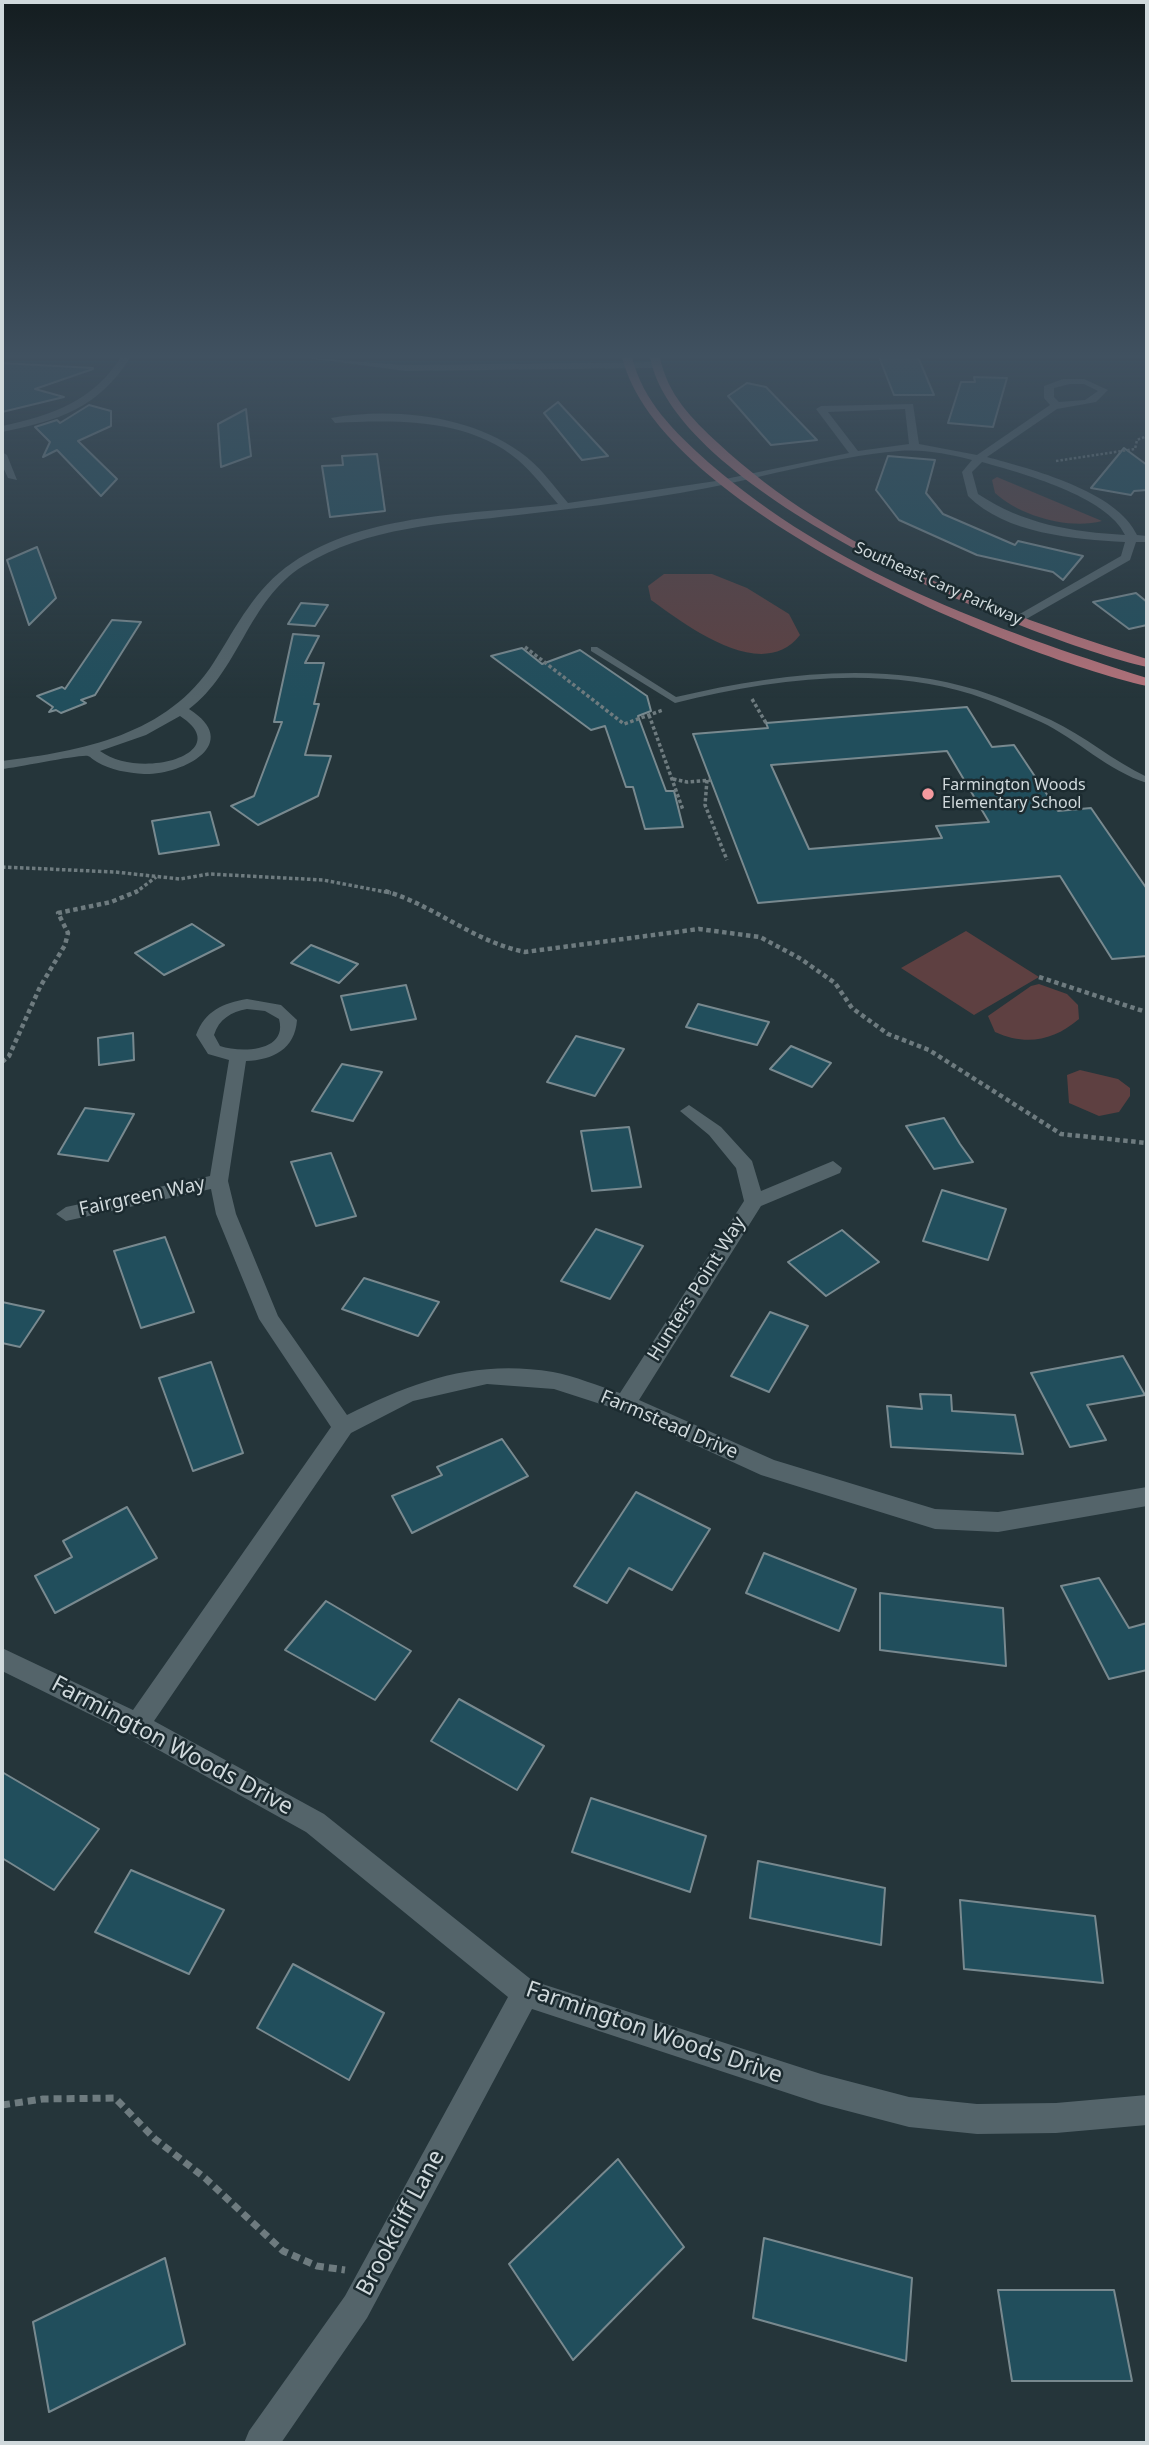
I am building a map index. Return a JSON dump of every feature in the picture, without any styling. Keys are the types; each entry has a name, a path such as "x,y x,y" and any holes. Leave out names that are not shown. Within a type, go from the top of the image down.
{"main road":[{"name":"Southeast Cary Parkway","path":"713,471 772,519 896,586 1045,648 1147,682"},
{"name":"Southeast Cary Parkway","path":"742,471 806,516 868,551 1017,619 1147,663"}],"street":[{"path":"10,471 13,478"},
{"path":"533,471 566,507"},
{"path":"2,765 90,751 180,710 207,684 257,599 277,579 322,551 359,537 407,526 566,507 749,478 777,471"},
{"path":"968,471 973,496 1000,515 1051,528 1147,539"},
{"path":"1015,471 1094,500 1121,519 1132,538 1126,558 1112,568 1058,593 1017,619"},
{"path":"90,751 106,764 124,768 159,768 187,761 202,748 204,737 201,726 180,710"},
{"path":"247,1003 273,1007 283,1012 289,1020 289,1029 278,1046 266,1052 238,1057 214,1050 208,1043 207,1026 213,1018 222,1011 247,1003"},
{"path":"238,1057 219,1181 226,1214 269,1319 344,1427"},
{"name":"Hunters Point Way","path":"625,1403 754,1201 745,1166 715,1130 689,1111"},
{"path":"754,1201 833,1168"},
{"name":"Fairgreen Way","path":"66,1214 219,1181"},
{"name":"Farmstead Drive","path":"137,1725 344,1427 408,1394 487,1376 554,1381 625,1403 769,1468 935,1519 998,1522 1147,1496"},
{"name":"Farmington Woods Drive","path":"2,1659 137,1725 315,1823 525,1993 821,2089 909,2112 990,2119 1066,2118 1147,2110"},
{"name":"Brookcliff Lane","path":"261,2443 356,2306 525,1993"}],"lane":[{"path":"594,649 675,700 724,686 869,676 949,685 1007,704 1060,729 1124,770 1147,780"}],"path":[{"path":"649,715 683,810"},
{"path":"672,779 687,782 709,780 705,805 726,860"},
{"path":"2,867 180,879 209,874 323,880 371,887 409,898 500,947 525,952 699,929 760,937 801,959 835,983 852,1009 888,1034 929,1050 1061,1134 1147,1143"},
{"path":"2,1062 9,1056 40,987 65,945 68,933 58,914 122,897 149,885 156,877"},
{"path":"1039,977 1143,1011"},
{"path":"1105,1005 1108,999"},
{"path":"2,2105 43,2099 115,2098 155,2139 205,2178 283,2251 317,2266 374,2274"}],"shaded area":[{"path":"997,477 1102,521 1075,524 1031,514 995,493 992,480"},
{"path":"664,574 712,574 747,588 789,614 800,635 784,649 766,654 745,652 724,645 684,623 651,600 648,586"},
{"path":"966,931 1039,977 974,1015 901,968"},
{"path":"1039,984 1067,994 1078,1005 1079,1019 1059,1032 1039,1039 1018,1039 995,1032 988,1016 1031,986"},
{"path":"1080,1070 1118,1079 1130,1088 1130,1096 1119,1112 1099,1116 1069,1103 1067,1075"}],"building":[{"path":"77,471 109,471 117,479 101,496"},
{"path":"323,471 379,471 385,511 330,517"},
{"path":"883,471 932,471 926,493 943,514 1015,545 1018,541 1083,556 1063,580 1053,572 977,555 899,520 876,490"},
{"path":"1105,471 1147,471 1147,490 1134,491 1131,495 1091,488"},
{"path":"37,547 56,598 29,625 7,560"},
{"path":"1136,593 1147,602 1147,625 1129,629 1093,602"},
{"path":"301,603 328,605 315,626 288,624"},
{"path":"112,620 141,622 95,695 81,700 86,703 61,713 56,710 49,712 53,707 37,696 62,687 65,689"},
{"path":"293,634 319,636 305,663 324,663 314,704 319,704 305,755 331,756 318,796 258,825 231,806 254,796 282,722 274,722"},
{"path":"522,648 542,664 580,650 647,696 651,711 638,716 666,791 674,791 683,827 645,829 633,787 626,787 605,726 591,730 491,656"},
{"path":"967,707 992,747 1014,745 1058,811 1091,808 1147,889 1147,956 1112,959 1060,876 758,903 693,734 768,728 766,723","holes":["947,751 989,822 936,826 942,838 809,849 771,765"]},
{"path":"210,812 219,845 159,854 152,821"},
{"path":"192,924 224,945 164,975 135,953"},
{"path":"311,945 358,964 339,983 291,963"},
{"path":"406,985 416,1019 351,1030 341,996"},
{"path":"698,1004 769,1022 757,1045 686,1027"},
{"path":"133,1033 134,1060 99,1065 98,1038"},
{"path":"576,1036 624,1049 595,1096 547,1082"},
{"path":"791,1046 831,1063 812,1087 770,1069"},
{"path":"342,1064 382,1072 353,1121 312,1111"},
{"path":"85,1108 134,1114 108,1161 58,1154"},
{"path":"944,1118 973,1162 934,1169 906,1126"},
{"path":"629,1127 641,1187 592,1191 581,1131"},
{"path":"331,1153 356,1216 316,1226 291,1162"},
{"path":"942,1190 1006,1209 988,1260 923,1241"},
{"path":"596,1229 643,1246 610,1299 561,1281"},
{"path":"842,1230 879,1262 826,1296 788,1262"},
{"path":"165,1237 194,1312 141,1328 114,1251"},
{"path":"364,1278 439,1302 418,1336 342,1309"},
{"path":"2,1302 44,1311 20,1347 2,1343"},
{"path":"770,1312 808,1326 769,1392 731,1376"},
{"path":"1123,1356 1145,1395 1087,1405 1106,1440 1070,1447 1031,1373"},
{"path":"211,1362 243,1453 193,1471 159,1378"},
{"path":"920,1394 951,1395 952,1411 1015,1415 1023,1454 891,1447 887,1406 922,1409"},
{"path":"502,1439 528,1476 412,1533 392,1496 442,1475 437,1467"},
{"path":"636,1492 710,1529 672,1590 629,1568 607,1603 574,1586"},
{"path":"127,1507 157,1558 55,1613 35,1576 72,1557 63,1541"},
{"path":"764,1553 856,1589 839,1631 746,1593"},
{"path":"1099,1578 1129,1628 1147,1623 1147,1670 1109,1679 1061,1586"},
{"path":"880,1593 1003,1608 1006,1666 880,1650"},
{"path":"326,1601 411,1651 375,1700 285,1650"},
{"path":"459,1699 544,1746 517,1790 431,1741"},
{"path":"2,1772 99,1829 54,1890 2,1858"},
{"path":"591,1798 706,1836 690,1892 572,1852"},
{"path":"758,1861 885,1888 881,1945 750,1918"},
{"path":"131,1870 224,1910 189,1974 95,1932"},
{"path":"960,1900 1095,1916 1103,1983 964,1969"},
{"path":"293,1964 384,2013 349,2080 257,2028"},
{"path":"618,2159 684,2247 573,2360 509,2264"},
{"path":"764,2238 912,2278 906,2361 753,2318"},
{"path":"165,2258 185,2344 49,2412 33,2322"},
{"path":"998,2290 1114,2290 1132,2381 1012,2381"}],"place":[{"name":"Farmington Woods Elementary School","path":"928,794"}]}
